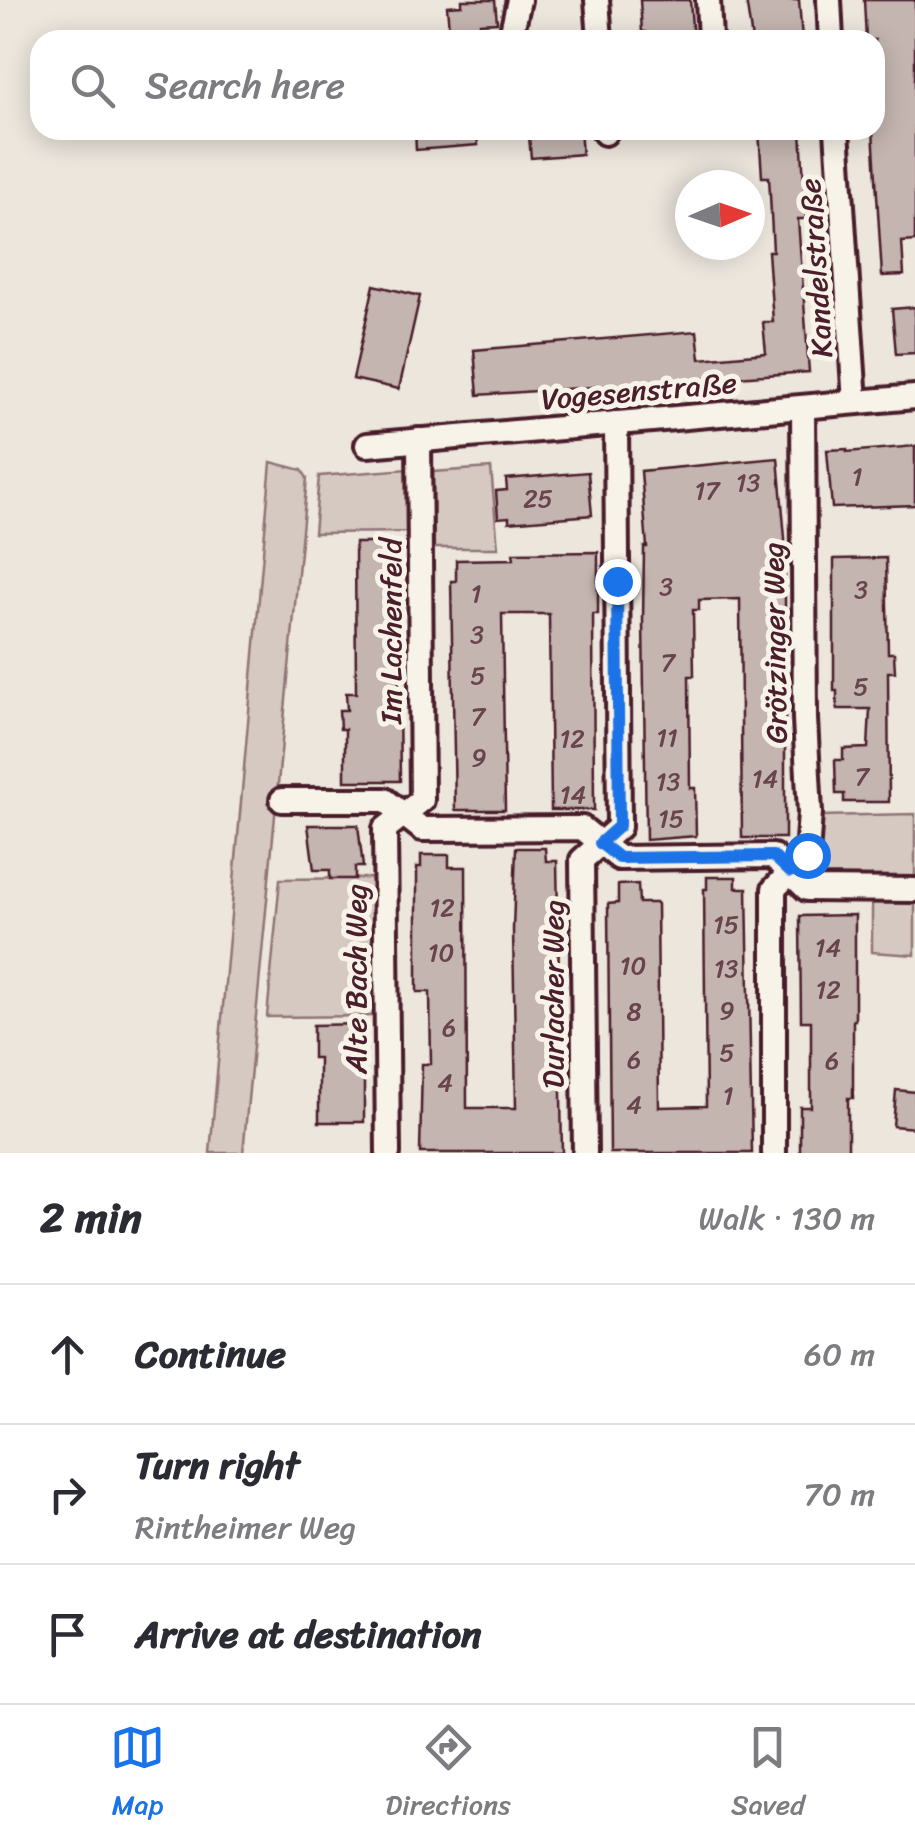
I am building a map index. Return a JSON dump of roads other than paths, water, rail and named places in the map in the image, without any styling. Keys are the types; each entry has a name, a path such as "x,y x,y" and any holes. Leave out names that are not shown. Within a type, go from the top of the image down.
{"street":[{"path":"512,30 519,0"},
{"path":"598,0 600,30"},
{"path":"708,0 710,30"},
{"path":"829,0 831,30"},
{"name":"Kandelstraße","path":"838,140 855,402"},
{"name":"Vogesenstraße","path":"368,445 915,397"},
{"name":"Grötzinger Weg","path":"774,1153 774,889 807,855 810,813 803,407"},
{"name":"Durlacher Weg","path":"584,1153 582,860 619,826 616,423"},
{"name":"Im Lachenfeld","path":"404,813 422,800 419,440"},
{"path":"282,800 385,800 422,829 582,828 619,858 773,856 807,889 915,890"},
{"name":"Alte Bach Weg","path":"388,1153 385,830 404,813"}]}
